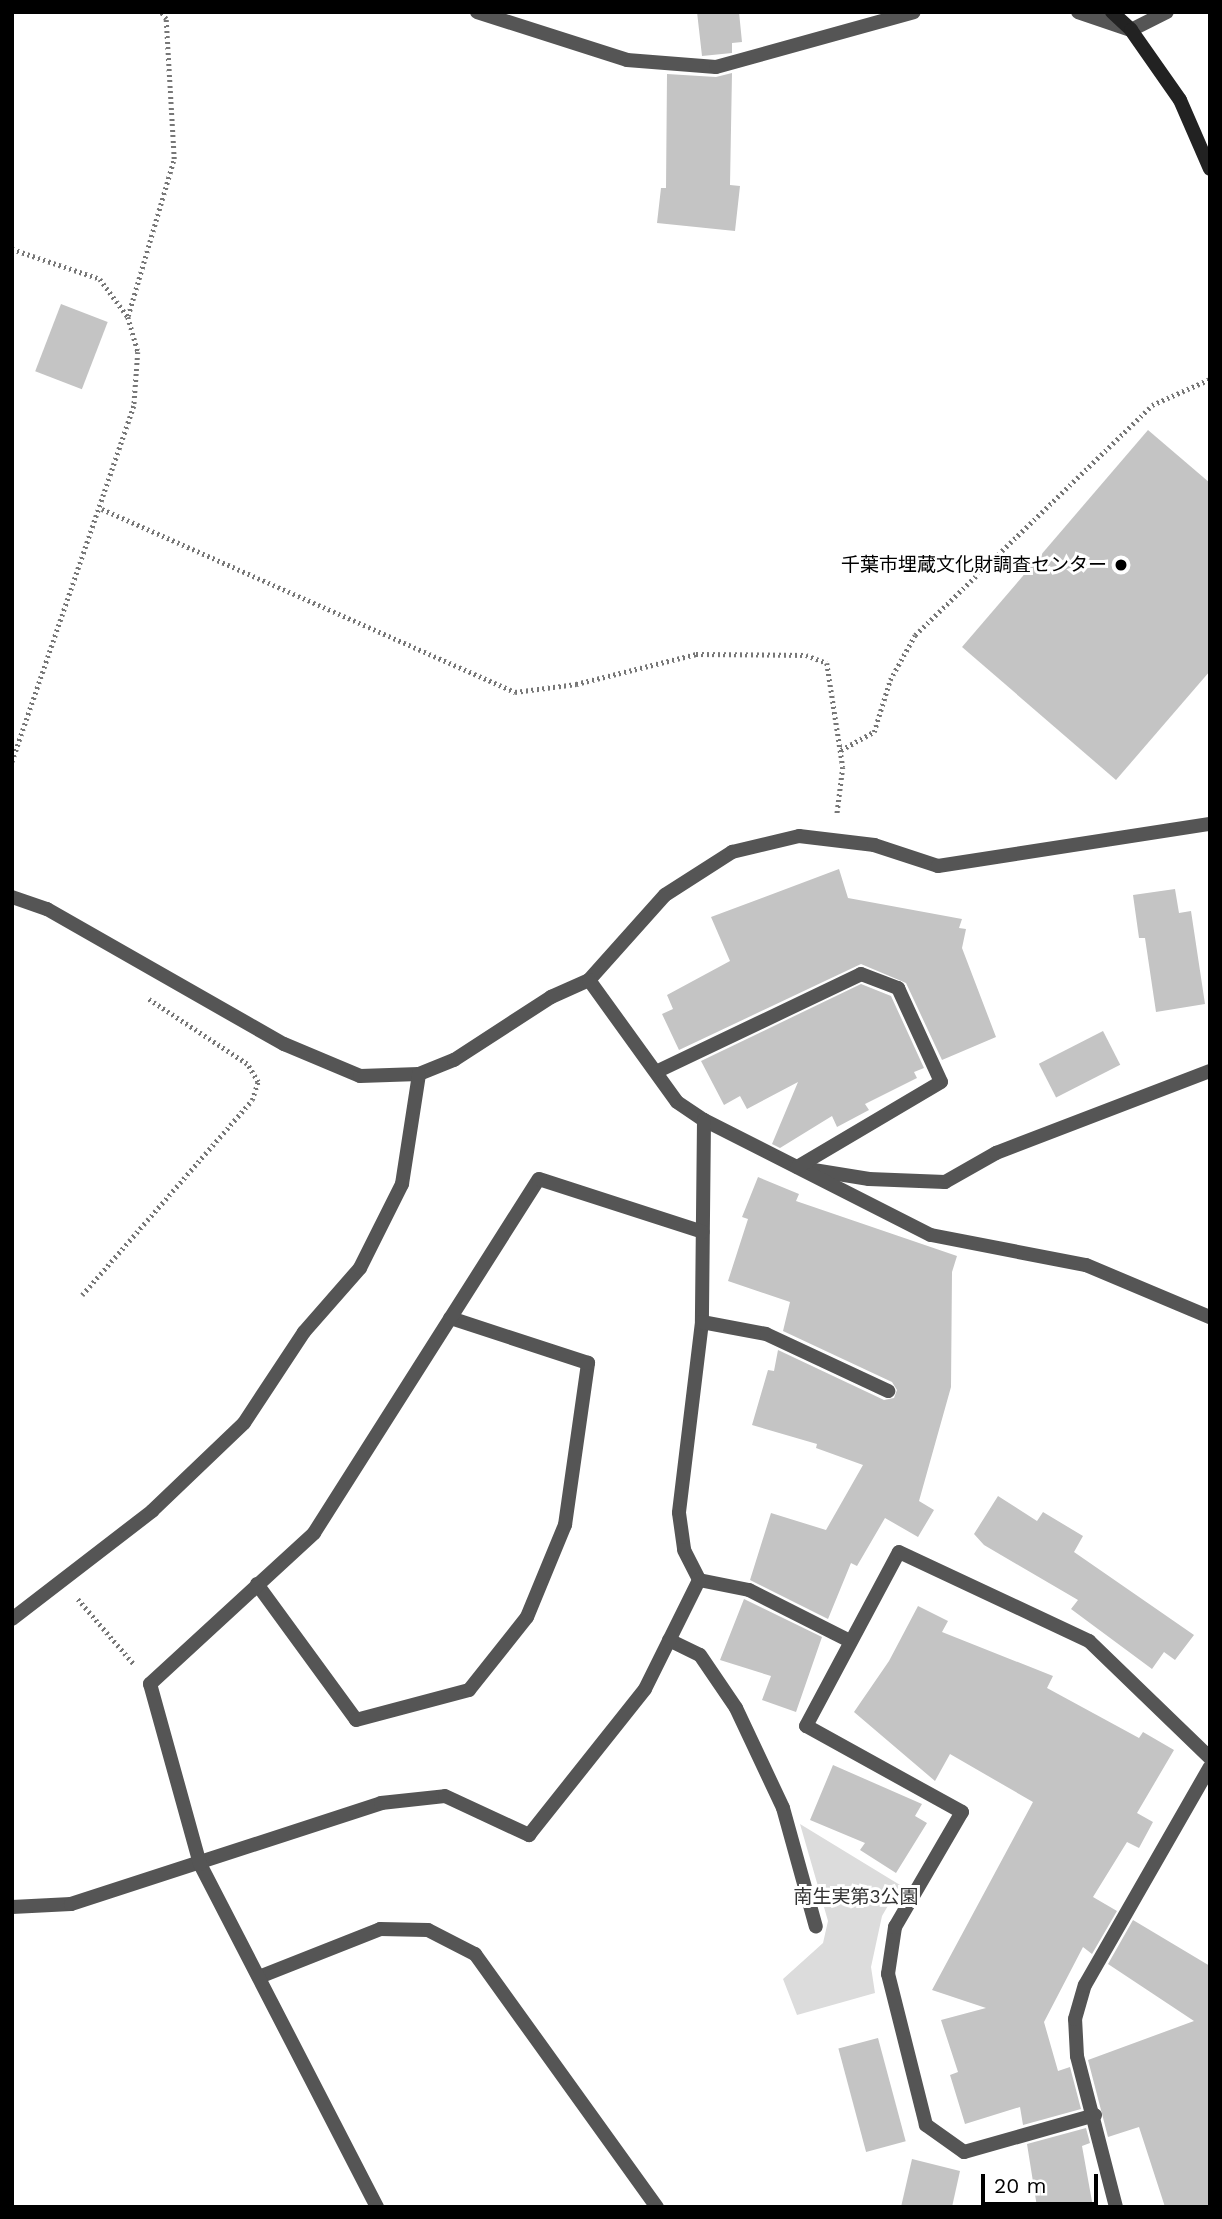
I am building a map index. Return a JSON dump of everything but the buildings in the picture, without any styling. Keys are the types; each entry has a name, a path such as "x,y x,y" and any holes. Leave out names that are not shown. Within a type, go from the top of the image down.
{"street":[{"path":"477,12 627,60 716,67 914,12"},
{"path":"1078,12 1131,30 1167,12"},
{"path":"1112,12 1131,30 1180,100 1210,169"},
{"path":"12,897 47,909 284,1044 360,1076 419,1074 454,1060 551,997 589,980 665,895 732,852 799,836 874,845 938,866 1210,824"},
{"path":"657,1071 861,974 898,988 941,1082 797,1167"},
{"path":"589,980 677,1102 704,1120 931,1235 1086,1265 1210,1317"},
{"path":"797,1167 869,1179 945,1182 996,1153 1210,1071"},
{"path":"12,1619 152,1511 244,1423 304,1332 360,1268 402,1184 419,1074"},
{"path":"699,1580 684,1550 679,1513 702,1322 704,1120"},
{"path":"377,2207 200,1864 150,1684 314,1532 539,1179 703,1232"},
{"path":"257,1584 356,1720 469,1690 527,1617 565,1525 587,1363 450,1318"},
{"path":"702,1322 766,1334 888,1391"},
{"path":"1095,2115 964,2152 926,2125 888,1974 895,1927 962,1812 806,1726 899,1552 1089,1641 1210,1758"},
{"path":"12,1907 71,1904 381,1803 445,1796 529,1835 645,1689 699,1580"},
{"path":"699,1580 749,1590 850,1641"},
{"path":"670,1640 699,1656 736,1708 783,1808 816,1927"},
{"path":"1116,2207 1095,2115 1077,2056 1075,2019 1085,1985 1210,1767"},
{"path":"259,1977 380,1929 428,1930 475,1954 657,2207"}],"path":[{"path":"128,317 173,159 166,19 160,12"},
{"path":"12,248 100,279 128,317 138,352 134,406 102,509 12,762"},
{"path":"841,750 874,732 890,680 915,635 1152,405 1210,379"},
{"path":"102,509 515,692 576,684 696,654 806,655 827,663 841,750 835,840"},
{"path":"82,1295 253,1100 258,1082 247,1064 151,1004 125,954"},
{"path":"62,1580 150,1684"}],"green space":[{"name":"南生実第3公園","path":"800,1824 900,1885 882,1916 871,1967 875,1993 797,2015 783,1979 823,1943 828,1921"}],"place":[{"name":"千葉市埋蔵文化財調査センター","path":"1121,565"}]}
